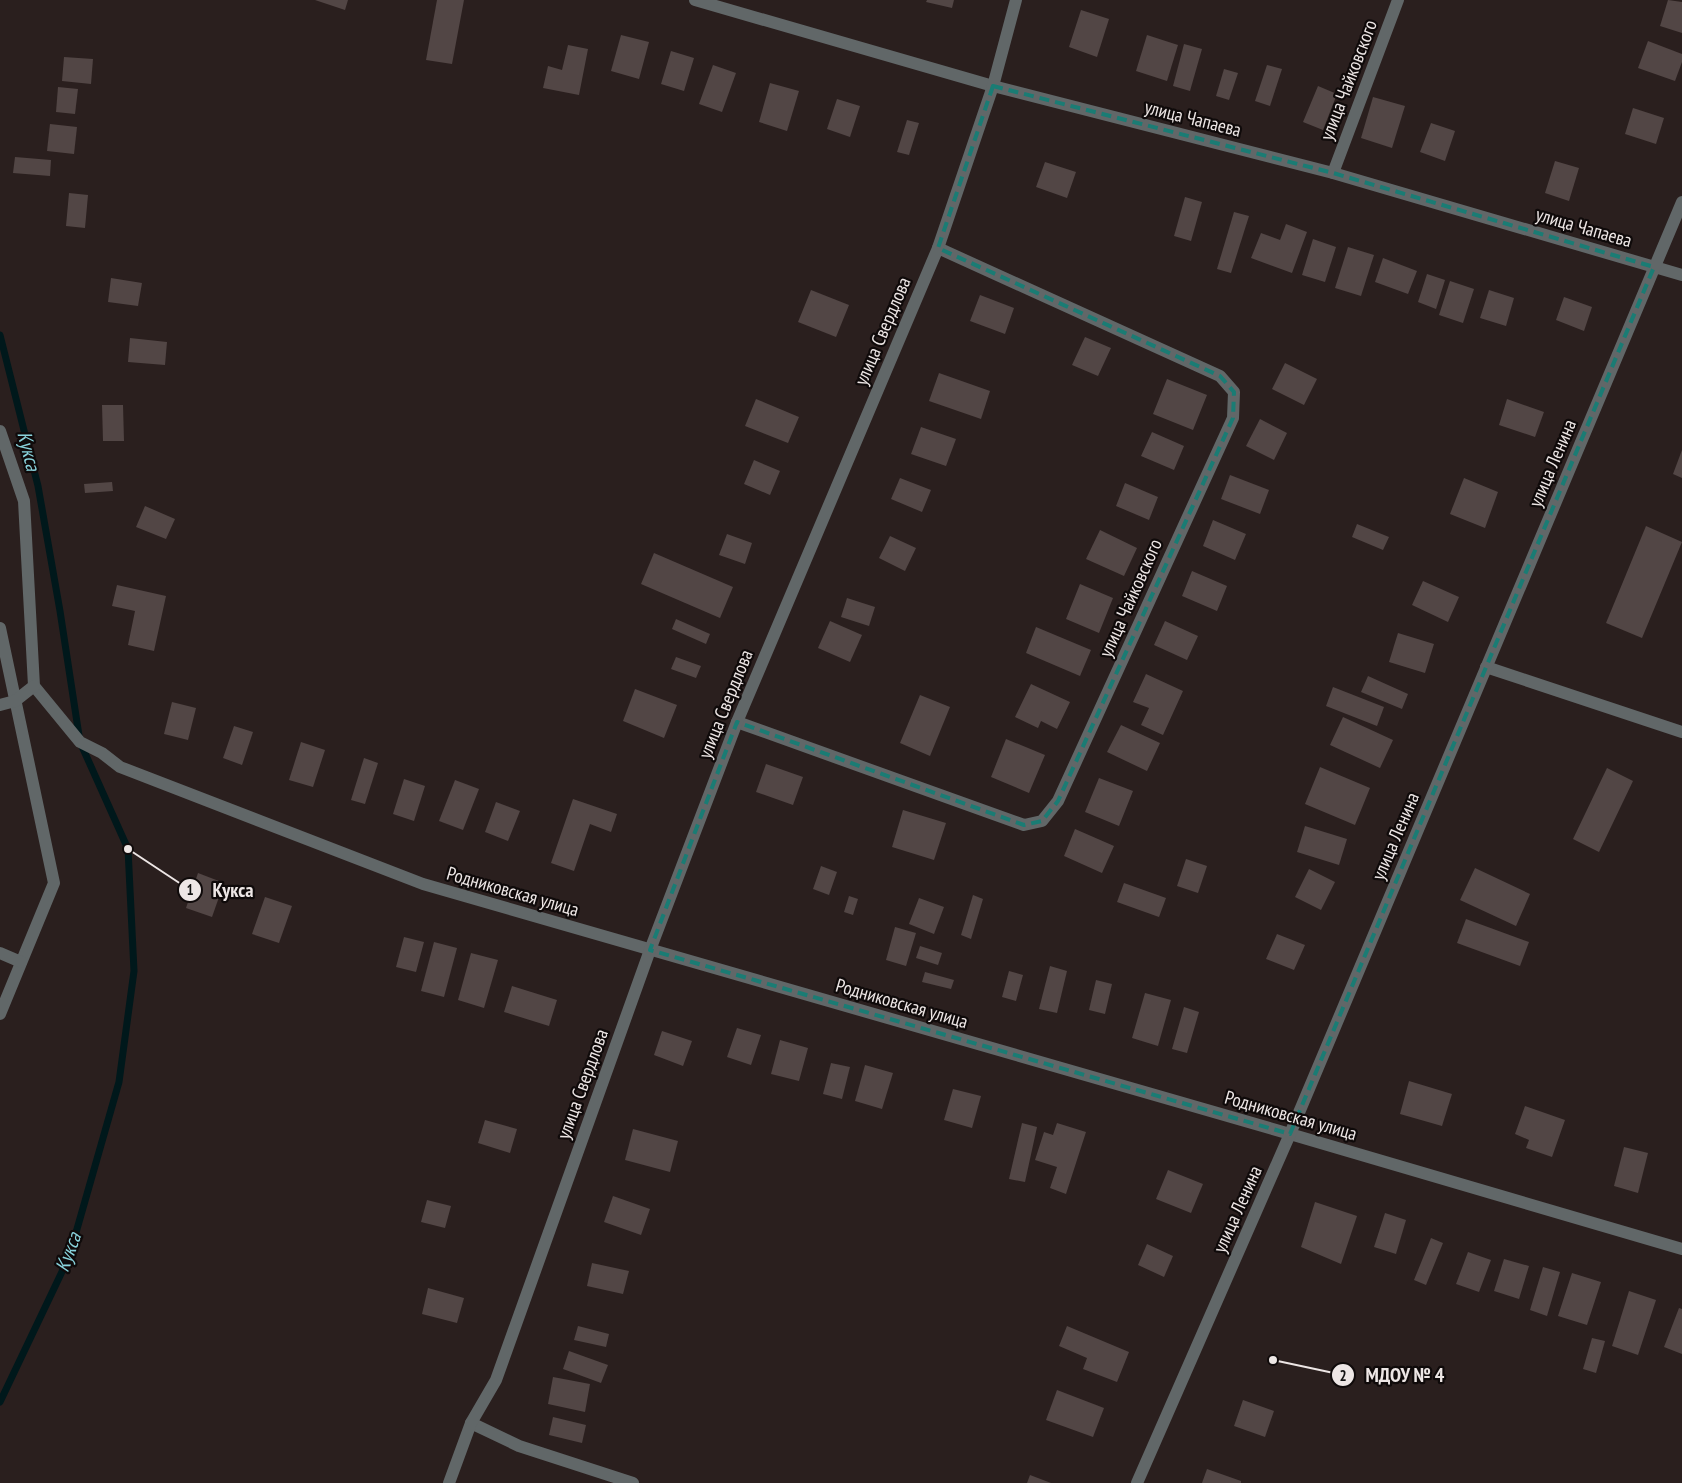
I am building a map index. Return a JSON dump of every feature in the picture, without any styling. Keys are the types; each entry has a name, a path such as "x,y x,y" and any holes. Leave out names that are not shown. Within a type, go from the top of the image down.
{"street":[{"name":"улица Чапаева","path":"695,0 993,86 1333,173 1682,275"},
{"name":"улица Свердлова","path":"449,1483 471,1423 496,1380 650,950 737,722 938,248 993,86 1016,0"},
{"name":"улица Чайковского","path":"1333,173 1398,0"},
{"name":"улица Ленина","path":"1137,1483 1290,1134 1682,202"},
{"name":"улица Чайковского","path":"737,722 1024,825 1042,821 1058,801 1233,418 1234,392 1220,376 938,248"},
{"path":"0,431 24,501 34,686 15,701 0,705"},
{"path":"0,628 54,883 0,1014"},
{"path":"1486,667 1682,732"},
{"name":"Родниковская улица","path":"34,686 80,742 120,767 423,884 1682,1249"},
{"path":"0,953 22,962"},
{"path":"471,1423 519,1446 633,1483"}],"highlighted area":[{"path":"993,86 1333,173 1654,267 1290,1134 650,950 737,722 1024,825 1042,821 1058,801 1233,418 1234,392 1220,376 938,248"}],"building":[{"path":"315,0 348,0 345,10"},
{"path":"437,0 464,0 452,64 426,60"},
{"path":"927,0 954,0 952,8 926,2"},
{"path":"1668,0 1682,2 1682,33 1660,26"},
{"path":"1081,10 1109,19 1097,57 1069,47"},
{"path":"621,35 649,42 639,79 611,71"},
{"path":"1147,35 1178,45 1167,81 1136,71"},
{"path":"1648,41 1682,54 1682,62 1675,81 1638,68"},
{"path":"1184,44 1202,49 1190,91 1173,86"},
{"path":"568,45 588,49 579,95 543,88 548,66 562,70"},
{"path":"671,51 694,58 684,91 661,84"},
{"path":"64,57 93,59 91,84 62,81"},
{"path":"713,65 736,73 722,112 699,104"},
{"path":"1267,65 1282,69 1270,106 1255,101"},
{"path":"1224,69 1238,73 1229,100 1216,96"},
{"path":"770,83 799,91 787,131 759,122"},
{"path":"1318,86 1337,94 1323,130 1303,122"},
{"path":"58,87 78,89 75,114 56,112"},
{"path":"1373,97 1405,106 1392,148 1361,138"},
{"path":"837,99 860,106 850,137 827,129"},
{"path":"1633,108 1664,118 1656,144 1625,134"},
{"path":"907,120 919,123 909,155 897,152"},
{"path":"1431,123 1455,131 1445,161 1420,152"},
{"path":"50,124 77,127 74,154 47,151"},
{"path":"15,157 51,160 50,176 13,173"},
{"path":"1555,161 1579,168 1569,201 1545,193"},
{"path":"1045,162 1076,172 1067,198 1036,187"},
{"path":"69,193 88,195 85,228 66,226"},
{"path":"1185,197 1202,202 1191,241 1174,236"},
{"path":"1234,212 1249,216 1231,273 1217,269"},
{"path":"1286,224 1307,232 1292,273 1251,258 1261,233 1280,240"},
{"path":"1313,239 1336,247 1325,282 1302,275"},
{"path":"1348,247 1374,255 1361,296 1335,288"},
{"path":"1383,258 1417,271 1408,294 1375,282"},
{"path":"1427,274 1445,280 1436,309 1418,302"},
{"path":"111,278 142,283 138,306 108,302"},
{"path":"1450,281 1474,289 1463,323 1439,315"},
{"path":"811,290 849,305 836,337 798,322"},
{"path":"1489,290 1514,298 1506,326 1480,318"},
{"path":"980,295 1014,308 1005,334 970,321"},
{"path":"1564,297 1592,307 1584,331 1556,320"},
{"path":"1085,337 1111,348 1098,376 1072,365"},
{"path":"130,338 167,342 165,365 128,362"},
{"path":"1285,363 1317,379 1304,405 1272,389"},
{"path":"939,373 990,391 981,419 929,401"},
{"path":"1167,379 1207,395 1193,430 1153,414"},
{"path":"756,399 799,417 788,443 745,426"},
{"path":"1507,399 1544,412 1535,437 1499,425"},
{"path":"102,405 123,405 124,441 103,441"},
{"path":"1260,419 1287,433 1274,460 1246,446"},
{"path":"921,427 956,439 946,466 911,454"},
{"path":"1152,432 1184,446 1174,470 1141,456"},
{"path":"1682,450 1682,478 1673,474"},
{"path":"754,460 780,471 770,495 744,484"},
{"path":"1230,475 1269,490 1260,514 1221,499"},
{"path":"900,478 931,490 922,512 891,499"},
{"path":"1464,478 1498,492 1485,528 1450,514"},
{"path":"112,482 113,491 85,493 84,484"},
{"path":"1125,483 1158,497 1149,520 1116,506"},
{"path":"145,506 175,519 166,539 136,527"},
{"path":"1213,520 1246,534 1235,560 1203,546"},
{"path":"1357,524 1389,537 1383,550 1352,537"},
{"path":"1646,526 1682,542 1642,638 1606,623"},
{"path":"1100,530 1137,548 1124,576 1086,559"},
{"path":"727,534 752,543 745,564 719,555"},
{"path":"890,536 916,548 905,571 879,558"},
{"path":"654,553 733,587 720,618 641,584"},
{"path":"1192,571 1227,586 1217,611 1182,596"},
{"path":"1423,581 1459,597 1448,622 1412,605"},
{"path":"1080,584 1113,598 1099,633 1066,619"},
{"path":"117,585 166,596 154,651 128,645 135,611 112,606"},
{"path":"847,598 875,607 869,626 841,617"},
{"path":"676,619 710,634 706,644 672,629"},
{"path":"830,621 862,635 850,662 818,648"},
{"path":"1165,621 1198,636 1187,660 1154,645"},
{"path":"1036,627 1091,650 1080,676 1026,653"},
{"path":"1398,633 1434,644 1425,673 1389,662"},
{"path":"676,657 701,666 696,678 671,669"},
{"path":"1146,674 1183,691 1163,735 1141,725 1149,708 1133,702"},
{"path":"1368,676 1408,694 1402,709 1361,692"},
{"path":"1031,684 1070,702 1057,729 1041,721 1038,728 1015,717"},
{"path":"1333,687 1384,707 1377,726 1326,706"},
{"path":"635,689 677,705 664,738 623,721"},
{"path":"920,695 950,707 930,756 900,743"},
{"path":"172,702 196,708 188,740 164,734"},
{"path":"1343,717 1393,740 1380,768 1330,745"},
{"path":"1121,725 1160,743 1147,771 1107,752"},
{"path":"234,726 253,732 242,765 223,758"},
{"path":"1006,739 1045,755 1029,793 991,777"},
{"path":"301,742 325,750 313,787 289,780"},
{"path":"364,758 378,763 365,804 351,800"},
{"path":"766,764 803,777 793,805 756,792"},
{"path":"1320,767 1370,788 1355,825 1305,804"},
{"path":"1607,768 1633,781 1599,852 1573,839"},
{"path":"1099,778 1133,791 1119,826 1085,812"},
{"path":"404,779 425,786 414,821 393,814"},
{"path":"455,780 479,789 463,830 439,821"},
{"path":"573,799 617,814 611,832 590,824 574,871 551,863"},
{"path":"496,802 520,811 508,841 485,832"},
{"path":"903,810 946,823 934,860 892,847"},
{"path":"1305,826 1347,839 1339,865 1297,852"},
{"path":"1075,829 1114,846 1102,873 1064,856"},
{"path":"1186,859 1207,866 1198,893 1177,886"},
{"path":"821,866 837,872 829,895 813,889"},
{"path":"1475,868 1530,894 1516,926 1460,900"},
{"path":"1309,869 1335,882 1321,910 1295,897"},
{"path":"198,873 224,883 212,917 186,908"},
{"path":"1124,883 1166,898 1159,917 1117,902"},
{"path":"973,895 983,899 971,939 961,935"},
{"path":"849,896 858,899 853,915 844,912"},
{"path":"265,897 292,906 279,943 252,934"},
{"path":"919,898 944,907 934,934 909,924"},
{"path":"1466,919 1529,942 1520,966 1457,943"},
{"path":"895,927 916,933 906,966 886,960"},
{"path":"1277,934 1305,945 1294,970 1266,959"},
{"path":"404,937 424,942 416,972 396,967"},
{"path":"434,942 457,948 444,997 421,991"},
{"path":"920,946 942,953 938,965 916,958"},
{"path":"471,953 498,960 484,1008 458,1000"},
{"path":"1050,966 1067,971 1057,1013 1039,1009"},
{"path":"1009,971 1023,975 1016,1001 1002,997"},
{"path":"925,972 954,980 951,989 922,982"},
{"path":"1096,980 1112,984 1105,1014 1089,1010"},
{"path":"512,986 557,1000 549,1026 504,1012"},
{"path":"1145,993 1171,1000 1158,1046 1132,1038"},
{"path":"1184,1007 1199,1012 1187,1053 1172,1049"},
{"path":"737,1028 761,1035 751,1065 727,1057"},
{"path":"662,1031 692,1041 683,1066 654,1055"},
{"path":"780,1040 808,1048 799,1081 771,1074"},
{"path":"831,1063 850,1067 842,1099 823,1094"},
{"path":"865,1065 893,1073 882,1109 855,1101"},
{"path":"1409,1081 1452,1094 1442,1126 1400,1114"},
{"path":"953,1089 981,1096 972,1128 944,1120"},
{"path":"1525,1106 1565,1120 1552,1157 1526,1148 1529,1140 1515,1134"},
{"path":"485,1120 517,1129 510,1153 478,1143"},
{"path":"1022,1123 1037,1127 1025,1182 1009,1179"},
{"path":"1057,1123 1086,1132 1066,1194 1050,1188 1057,1167 1035,1160 1044,1132 1053,1135"},
{"path":"633,1129 678,1141 670,1172 625,1160"},
{"path":"1624,1147 1648,1153 1638,1193 1614,1186"},
{"path":"1168,1170 1203,1184 1191,1213 1156,1199"},
{"path":"613,1196 650,1209 641,1235 604,1222"},
{"path":"427,1200 451,1206 445,1228 421,1222"},
{"path":"1315,1202 1357,1216 1341,1264 1301,1247"},
{"path":"1385,1213 1406,1220 1396,1254 1374,1247"},
{"path":"1431,1238 1443,1243 1426,1285 1414,1280"},
{"path":"1147,1244 1173,1256 1164,1277 1138,1265"},
{"path":"1468,1252 1491,1260 1479,1292 1456,1284"},
{"path":"1504,1259 1529,1266 1519,1299 1494,1291"},
{"path":"592,1263 629,1271 623,1294 587,1286"},
{"path":"1543,1267 1560,1272 1547,1316 1530,1310"},
{"path":"1572,1273 1601,1282 1587,1325 1558,1316"},
{"path":"428,1288 464,1298 457,1323 422,1314"},
{"path":"1629,1291 1656,1300 1638,1355 1612,1346"},
{"path":"1679,1308 1682,1309 1682,1354 1664,1347"},
{"path":"578,1326 609,1334 606,1347 574,1340"},
{"path":"1067,1326 1129,1352 1117,1382 1083,1369 1087,1358 1059,1346"},
{"path":"1592,1338 1605,1341 1596,1373 1583,1369"},
{"path":"569,1351 608,1365 601,1383 563,1369"},
{"path":"553,1377 590,1384 585,1412 548,1404"},
{"path":"1057,1390 1104,1408 1093,1437 1046,1420"},
{"path":"1243,1400 1274,1411 1265,1437 1234,1426"},
{"path":"553,1417 586,1425 582,1443 549,1435"},
{"path":"1207,1469 1241,1481 1241,1483 1202,1483"},
{"path":"1030,1475 1051,1483 1027,1483"}],"waterway":[{"name":"Кукса","path":"0,335 38,486 80,742 128,849 134,971 119,1082 69,1257 0,1402"}],"place":[{"name":"Кукса","path":"128,849"},
{"name":"МДОУ № 4","path":"1273,1360"}]}
